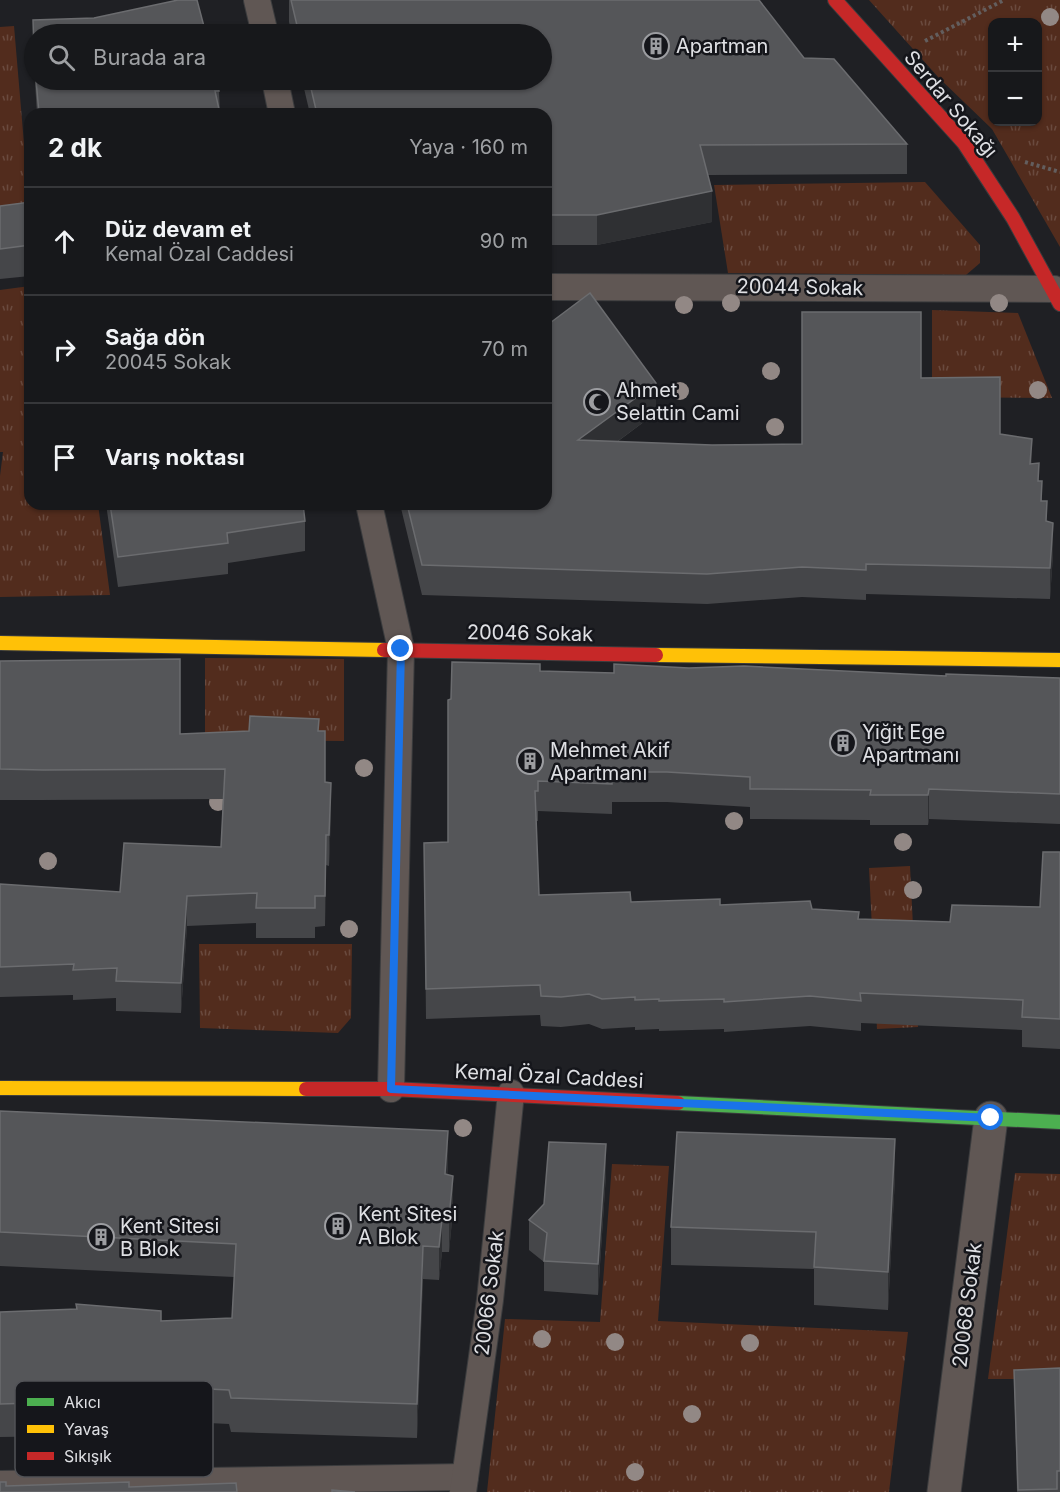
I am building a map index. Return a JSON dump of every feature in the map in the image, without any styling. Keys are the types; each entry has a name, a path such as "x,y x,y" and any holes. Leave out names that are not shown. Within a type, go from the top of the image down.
{"street":[{"name":"Serdar Sokağı","path":"835,0 964,143 1013,218 1057,297"},
{"name":"20046 Sokak","path":"0,643 966,661 1060,660"},
{"name":"Kemal Özal Caddesi","path":"0,1088 391,1089 511,1093 1060,1122"},
{"name":"20068 Sokak","path":"944,1492 991,1118"}],"lane":[{"path":"257,0 263,24"},
{"path":"277,90 281,108"},
{"name":"20044 Sokak","path":"552,287 1057,297"},
{"path":"370,510 401,649 391,1089"},
{"name":"20066 Sokak","path":"464,1484 490,1300 511,1093"},
{"path":"0,1484 464,1484"}],"path":[{"path":"889,59 1004,0"}],"green space":[{"path":"869,0 1060,0 1060,247 989,126 1042,126 1042,18 988,18 988,125 939,78"},
{"path":"14,26 24,144 24,216 0,225 0,27"},
{"path":"925,182 980,245 980,263 966,275 728,273 714,185"},
{"path":"24,287 24,510 99,510 110,595 0,597 0,476 3,452 0,452 0,290"},
{"path":"932,310 1018,313 1052,398 932,397"},
{"path":"205,658 344,659 344,741 205,740"},
{"path":"910,866 918,1027 877,1029 869,868"},
{"path":"199,944 352,944 351,1018 338,1033 200,1028"},
{"path":"612,1164 669,1166 658,1321 908,1332 889,1492 487,1492 505,1319 600,1322"},
{"path":"1015,1173 1060,1174 1060,1379 988,1379"}],"building":[{"path":"178,0 197,0 203,24 33,24 33,20 94,18"},
{"path":"291,0 759,0 804,58 834,59 907,144 700,145 712,191 597,215 552,215 552,108 316,108 311,90 552,90 552,24 297,24"},
{"path":"37,90 219,91 215,91 219,108 39,108"},
{"path":"24,203 24,246 0,249 0,206"},
{"path":"590,293 656,383 578,440 712,445 802,444 802,312 921,312 921,378 1000,377 1000,434 1032,439 1030,464 1039,463 1038,481 1042,481 1041,501 1047,501 1046,521 1053,523 1050,568 866,564 866,570 802,567 707,574 422,565 408,510 552,510 552,322"},
{"path":"111,510 304,510 305,521 227,533 228,543 118,557"},
{"path":"180,659 180,734 249,731 250,716 319,719 318,731 325,731 325,782 331,783 329,835 326,835 325,896 315,896 315,908 256,908 257,893 187,896 181,983 116,981 117,968 73,970 74,964 0,967 0,884 120,892 124,843 221,847 225,769 0,769 0,661"},
{"path":"452,662 540,664 540,671 614,673 614,664 689,668 744,666 946,676 946,674 1060,678 1060,794 929,789 928,795 870,795 871,790 750,789 750,777 667,772 612,772 612,784 538,781 538,791 535,791 539,895 630,892 631,902 720,899 720,905 810,901 812,909 859,912 858,919 950,922 952,905 1040,907 1043,852 1060,852 1060,1019 1022,1017 1023,1000 860,993 861,1001 810,996 724,1002 724,999 659,1001 659,999 635,1000 635,997 602,999 589,994 561,997 541,996 540,985 426,989 424,843 448,842 448,700 451,699"},
{"path":"0,1111 448,1131 445,1174 453,1176 449,1218 442,1219 439,1247 423,1246 417,1404 231,1398 229,1390 213,1389 213,1381 15,1381 15,1404 0,1404 0,1312 77,1309 76,1304 161,1311 161,1321 232,1318 236,1244 0,1232"},
{"path":"677,1132 895,1139 888,1272 814,1267 816,1232 671,1227"},
{"path":"549,1142 606,1144 598,1264 544,1261 547,1233 529,1220 544,1204"},
{"path":"1060,1368 1060,1471 1057,1471 1057,1489 1018,1490 1014,1370"},
{"path":"0,1482 6,1482 6,1486 129,1482 129,1487 236,1483 237,1492 0,1492"},
{"path":"332,1490 355,1492 332,1492"}],"traffic: fast":[{"path":"678,1103 1060,1122"}],"traffic: slow":[{"path":"0,643 384,650"},
{"path":"656,655 1060,660"},
{"path":"0,1088 306,1089"}],"traffic: jam":[{"path":"835,0 964,143 1013,218 1060,304"},
{"path":"384,650 656,655"},
{"path":"306,1089 391,1089 678,1103"}],"place":[{"name":"Apartman","path":"656,46"},
{"name":"Ahmet Selattin Cami","path":"597,402"},
{"name":"Yiğit Ege Apartmanı","path":"843,743"},
{"name":"Mehmet Akif Apartmanı","path":"530,761"},
{"name":"Kent Sitesi A Blok","path":"338,1226"},
{"name":"Kent Sitesi B Blok","path":"101,1237"}],"route":[{"path":"401,649 391,1089 991,1118"}]}
